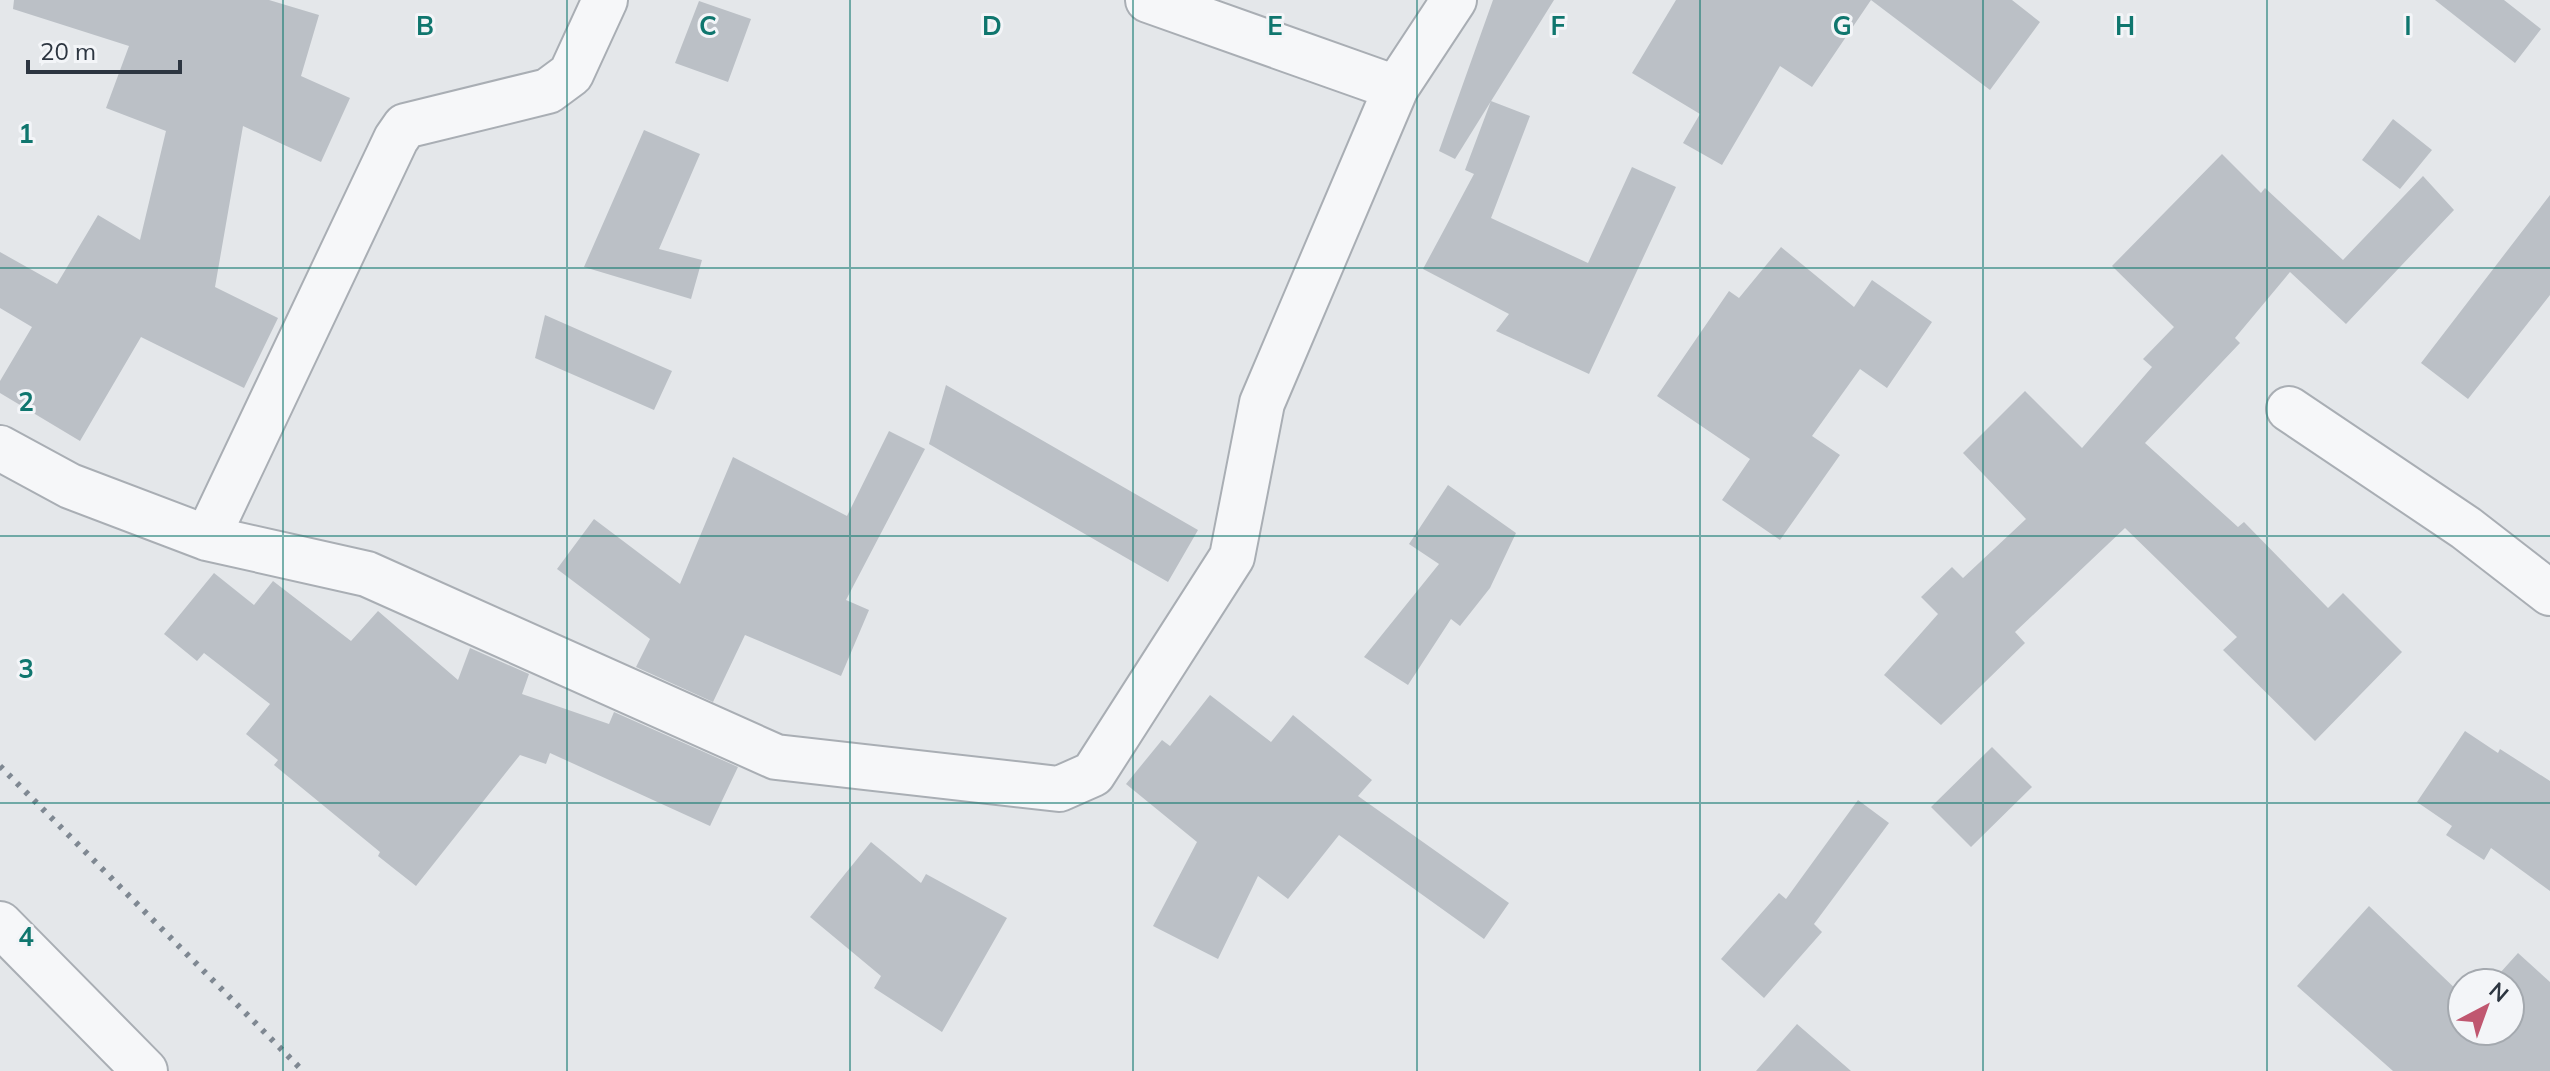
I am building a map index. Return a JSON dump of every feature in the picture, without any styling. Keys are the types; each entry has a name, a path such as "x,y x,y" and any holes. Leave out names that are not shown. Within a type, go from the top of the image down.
{"street":[{"path":"207,538 396,139 405,126 548,91 571,74 605,0"},
{"path":"1148,0 1396,88"},
{"path":"0,448 70,486 207,538 367,574 776,757 1059,789 1093,774 1232,557 1262,403 1396,88 1454,0"},
{"path":"2289,409 2466,528 2550,593"},
{"path":"0,924 145,1071"}],"building":[{"path":"14,0 269,0 319,15 301,76 350,98 321,162 243,126 215,287 278,318 244,388 141,337 80,441 0,393 0,381 32,327 0,308 0,252 57,284 98,215 140,240 166,131 106,108 129,46 13,9"},
{"path":"1493,0 1554,0 1455,159 1439,151"},
{"path":"1676,0 1871,0 1812,87 1780,66 1722,165 1683,143 1700,114 1632,73"},
{"path":"1871,0 2012,0 2040,22 1990,90"},
{"path":"2435,0 2504,0 2541,29 2515,63"},
{"path":"699,1 751,19 728,82 675,63"},
{"path":"1491,101 1530,116 1491,218 1588,263 1632,167 1676,187 1589,374 1496,331 1509,314 1423,269 1474,174 1465,170"},
{"path":"2393,119 2432,150 2400,189 2362,160"},
{"path":"644,130 700,154 659,249 702,260 691,299 584,267"},
{"path":"2222,154 2261,193 2265,188 2343,260 2423,176 2454,210 2346,324 2290,272 2235,338 2240,343 2145,443 2238,527 2244,522 2328,608 2343,593 2402,652 2315,741 2223,650 2237,637 2125,528 2015,632 2025,643 1941,725 1884,675 1938,614 1921,597 1952,567 1963,578 2026,519 1963,453 2025,391 2082,448 2152,367 2143,359 2174,327 2112,266"},
{"path":"2550,195 2550,295 2468,399 2421,363"},
{"path":"1781,247 1854,307 1872,280 1932,322 1887,388 1860,369 1812,436 1840,455 1780,540 1722,500 1750,459 1657,396 1729,291 1739,298"},
{"path":"545,315 672,371 654,410 535,358"},
{"path":"946,385 1198,530 1168,582 929,444"},
{"path":"889,431 925,449 846,600 869,610 841,676 745,635 713,702 636,667 650,639 557,569 594,519 680,584 733,457 847,516"},
{"path":"1448,485 1516,533 1490,588 1460,626 1451,619 1408,685 1364,657 1439,564 1409,544"},
{"path":"214,573 254,605 273,581 351,641 378,611 458,680 470,648 529,674 522,694 609,724 614,712 738,767 710,826 550,753 546,764 520,755 416,886 378,856 380,852 274,765 278,760 246,734 270,704 204,653 197,661 164,634"},
{"path":"1210,695 1271,742 1293,715 1372,780 1358,796 1509,903 1484,939 1339,835 1288,899 1258,876 1218,959 1153,926 1197,842 1126,784 1162,740 1170,746"},
{"path":"2465,731 2550,781 2550,891 2491,848 2484,860 2446,835 2452,826 2417,802"},
{"path":"1992,747 2032,787 1971,847 1931,807"},
{"path":"1858,800 1889,823 1814,924 1822,932 1764,998 1721,959 1779,893 1786,899"},
{"path":"871,842 921,883 926,874 1007,918 942,1032 874,988 881,976 810,917"},
{"path":"2369,906 2446,980 2446,1047 2526,1047 2526,967 2505,967 2518,953 2550,982 2550,1071 2393,1071 2297,986"},
{"path":"1797,1024 1851,1071 1756,1071"}],"railway":[{"path":"0,766 303,1071"}]}
